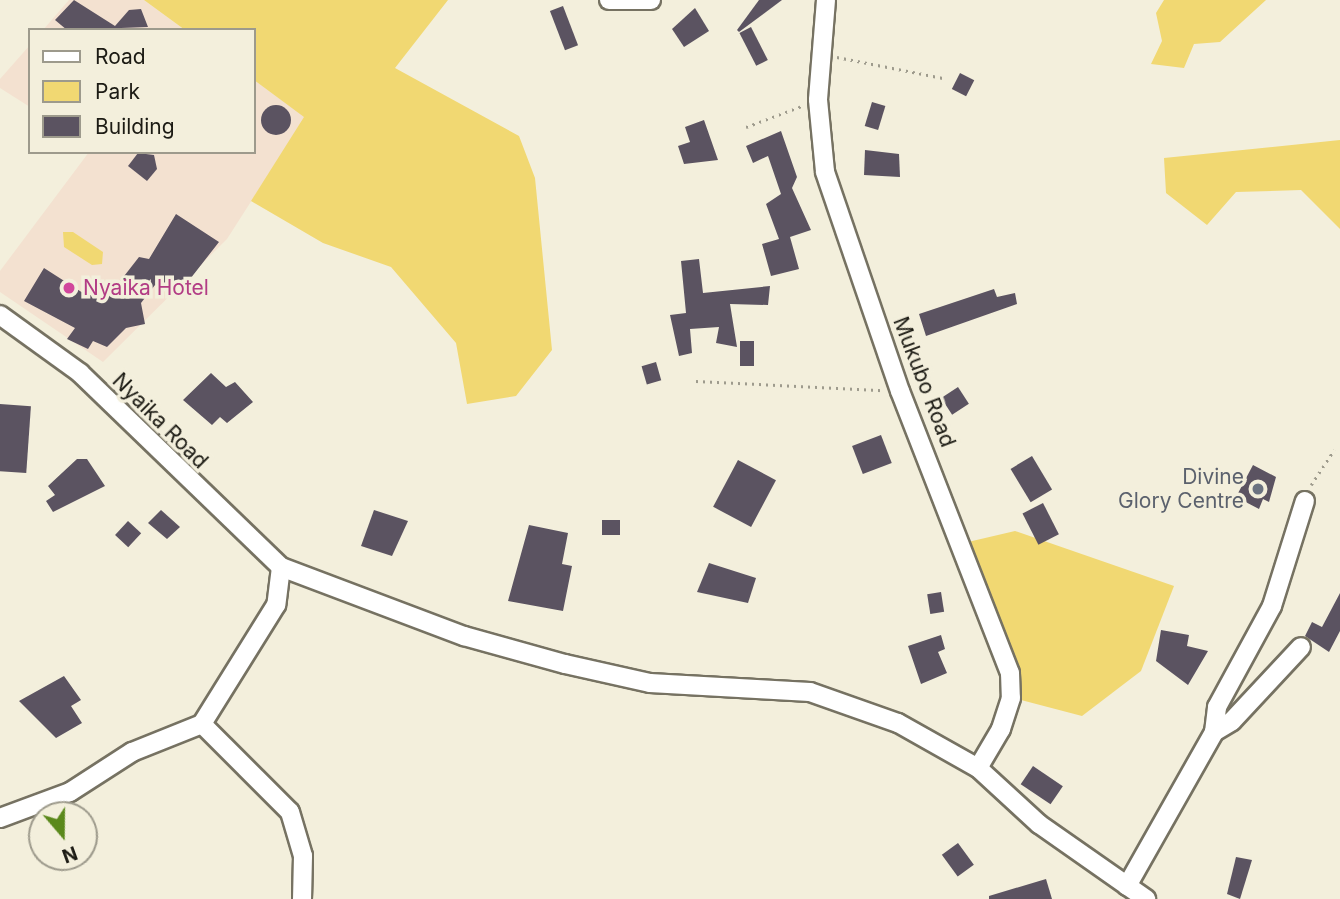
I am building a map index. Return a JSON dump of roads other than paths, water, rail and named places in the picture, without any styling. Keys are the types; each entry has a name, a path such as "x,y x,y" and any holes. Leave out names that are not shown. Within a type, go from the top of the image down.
{"street":[{"path":"609,0 651,0"},
{"name":"Mukubo Road","path":"826,0 826,52 818,100 825,172 900,391 1010,673 1011,698 1001,729 978,768"},
{"name":"Nyaika Road","path":"0,315 80,373 281,567"},
{"path":"1128,887 1213,732 1217,707 1272,606 1305,501"},
{"path":"0,818 70,792 132,752 202,724 276,605 281,567 464,636 565,664 650,683 810,692 898,723 978,768 1039,824 1146,899"},
{"path":"1213,732 1232,721 1301,647"},
{"path":"202,724 290,812 303,856 302,899"}],"place":[{"name":"Nyaika Hotel","path":"69,288"},
{"name":"Divine Glory Centre","path":"1258,489"}]}
